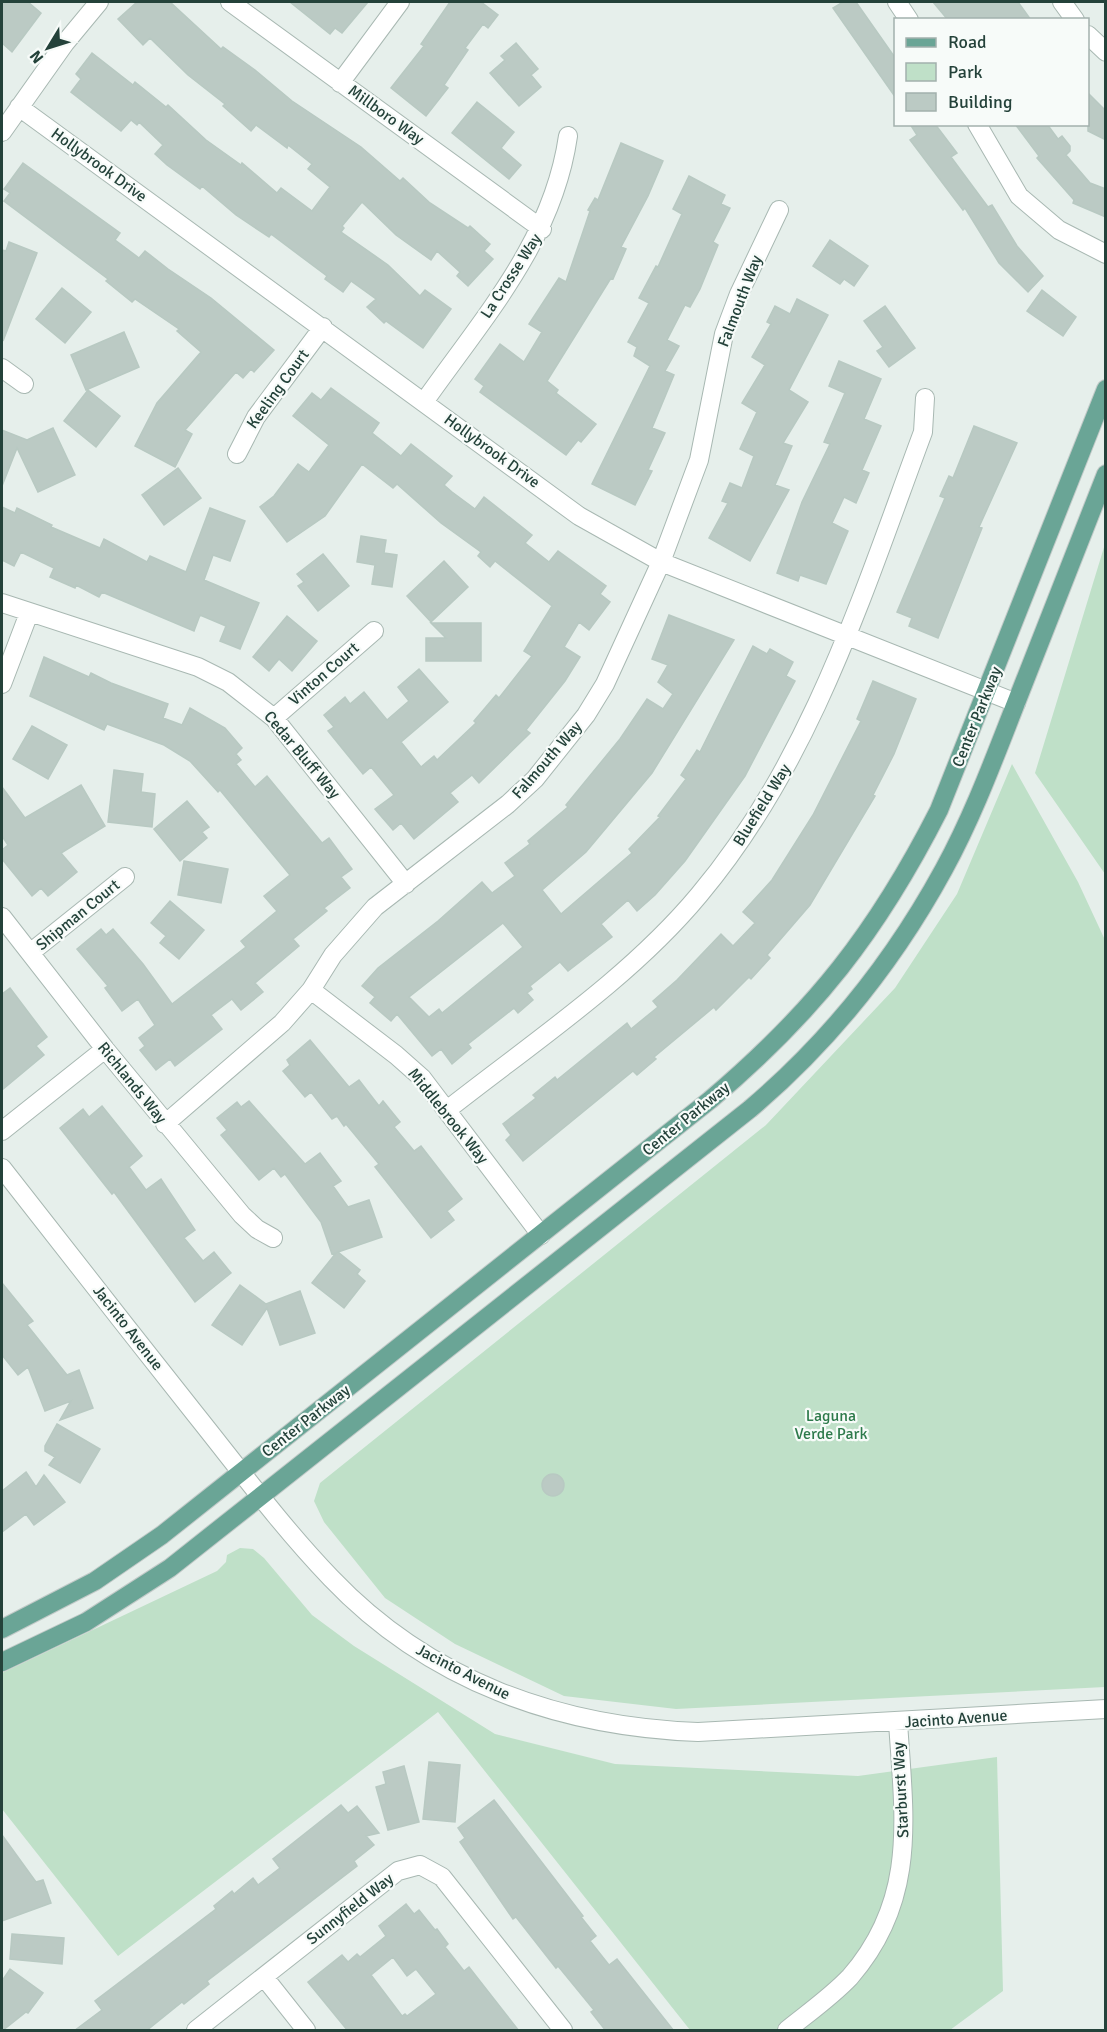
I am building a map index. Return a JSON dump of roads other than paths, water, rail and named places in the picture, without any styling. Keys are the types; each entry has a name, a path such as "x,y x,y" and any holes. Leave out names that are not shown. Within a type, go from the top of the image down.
{"main road":[{"name":"Center Parkway","path":"2,1629 76,1591 130,1558 241,1472 710,1100 768,1051 847,963 883,912 939,810 1106,389"},
{"name":"Center Parkway","path":"2,1662 86,1622 170,1568 750,1108 796,1067 850,1008 914,920 944,869 977,802 1106,474"}],"street":[{"path":"2,132 99,2"},
{"name":"Millboro Way","path":"230,2 542,229"},
{"path":"340,82 400,2"},
{"path":"897,2 908,18"},
{"path":"1062,2 1074,18"},
{"path":"1089,36 1106,52"},
{"name":"Hollybrook Drive","path":"19,107 579,516 661,562 1016,703"},
{"path":"978,126 1019,196 1059,230 1106,254"},
{"name":"La Crosse Way","path":"424,402 520,265 542,229 555,195 568,136"},
{"name":"Falmouth Way","path":"165,1124 282,1023 311,990 333,955 355,928 406,884 508,804 564,746 605,684 661,562 699,460 724,334 739,294 779,210"},
{"name":"Keeling Court","path":"237,454 256,417 323,327"},
{"path":"2,368 24,384"},
{"name":"Bluefield Way","path":"447,1110 618,975 664,933 698,896 737,847 771,795 801,740 847,637 923,432 925,398"},
{"name":"Cedar Bluff Way","path":"2,603 198,667 228,682 274,718 406,884"},
{"path":"2,684 29,613"},
{"name":"Vinton Court","path":"274,718 374,631"},
{"name":"Shipman Court","path":"30,953 125,877"},
{"name":"Richlands Way","path":"2,917 165,1124 242,1215 273,1238"},
{"name":"Middlebrook Way","path":"311,990 396,1055 422,1078 541,1235"},
{"path":"2,1131 105,1049"},
{"name":"Jacinto Avenue","path":"2,1168 241,1472 332,1579 399,1637 436,1662 484,1686 532,1705 609,1725 654,1731 698,1732 1106,1709"},
{"name":"Starburst Way","path":"787,2031 831,1996 850,1976 884,1923 894,1897 902,1866 905,1831 898,1722"},
{"name":"Sunnyfield Way","path":"196,2031 398,1871 420,1865 442,1877 563,2031"},
{"path":"264,1977 306,2031"}],"park label":[{"name":"Laguna Verde Park","path":"831,1425"}]}
